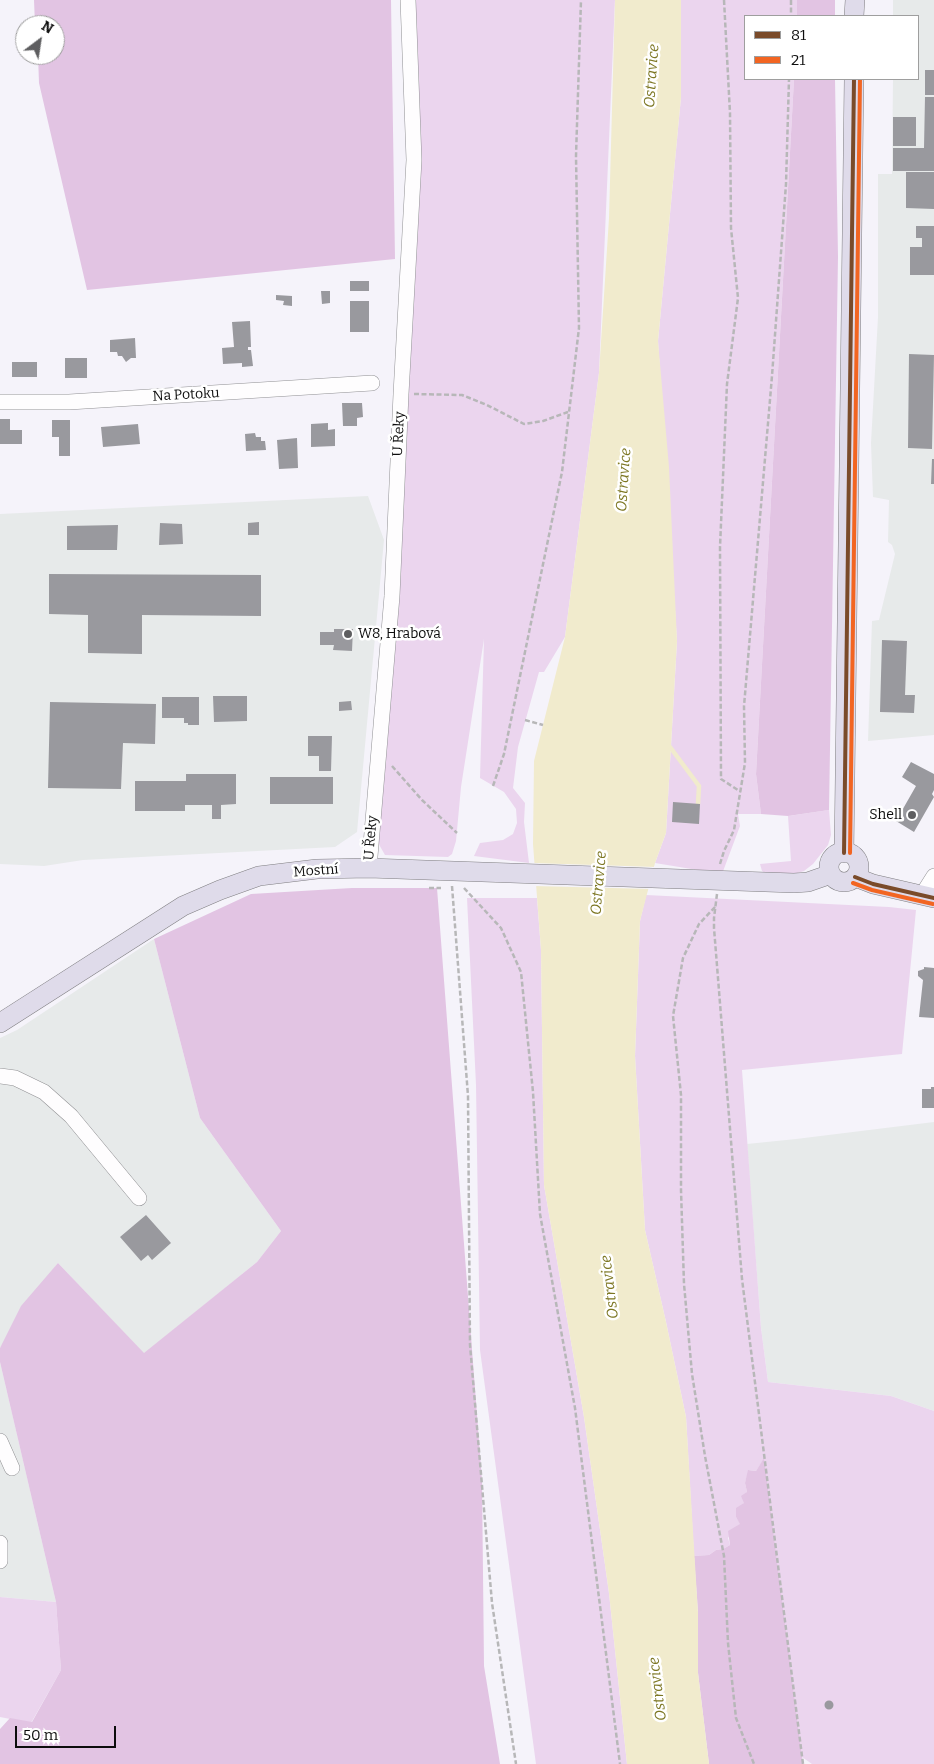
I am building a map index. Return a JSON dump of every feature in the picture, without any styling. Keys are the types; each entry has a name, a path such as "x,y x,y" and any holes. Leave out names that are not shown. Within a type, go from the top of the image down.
{"main road":[{"path":"854,15 855,0"},
{"path":"844,853 854,80"},
{"path":"844,853 852,855 858,862 858,870 855,877 850,881 843,882 836,880 831,874 830,866 832,859 844,853"},
{"name":"Mostní","path":"0,1023 183,906 260,876 317,869 369,868 460,880 529,874 794,883 813,880 831,874"},
{"path":"855,877 873,884 928,896"}],"street":[{"name":"U Řeky","path":"369,868 392,596 414,160 408,0"},
{"name":"Na Potoku","path":"0,402 69,402 372,383"},
{"path":"928,896 934,876"},
{"path":"0,1076 15,1078 44,1092 71,1116 139,1198"},
{"path":"0,1441 12,1468"},
{"path":"0,1543 0,1561"}],"path":[{"path":"493,786 504,754 562,472 579,328 576,156 581,0"},
{"path":"724,0 730,113 731,228 738,298 727,384 720,547 721,779 741,792"},
{"path":"791,0 791,15"},
{"path":"789,80 786,184 744,706 745,763 734,830 724,851 719,868 714,928 742,1279 803,1764"},
{"path":"401,394 462,395 487,405 524,424 543,421 569,411"},
{"path":"525,720 543,725"},
{"path":"380,738 393,767 422,800 456,833"},
{"path":"516,1764 492,1603 470,1344 468,1096 452,888 460,880 501,928 521,972 533,1092 540,1214 575,1408 620,1764"},
{"path":"715,907 699,924 683,958 673,1016 681,1095 681,1190 684,1284 692,1374 724,1556 728,1644 736,1718 754,1764"}],"shaded area":[{"path":"34,0 391,0 395,259 87,290 39,83 38,65 65,65 65,15 35,15"},
{"path":"408,0 615,0 599,373 565,637 544,672 539,672 518,747 513,788 525,803 524,822 529,863 474,856 480,843 503,840 513,834 517,823 516,809 504,792 480,778 484,639 461,787 456,841 452,854 448,857 385,855 377,841 414,160"},
{"path":"681,0 797,0 797,15 744,15 744,80 794,80 756,774 761,814 738,814 740,826 722,874 655,863 666,833 677,641 658,341 681,97"},
{"path":"797,0 835,0 835,15 797,15"},
{"path":"893,0 934,0 934,735 868,741 872,621 879,620 895,554 892,545 888,542 889,500 873,497 871,443 878,317 878,174 892,174 893,80 919,80 919,15 893,15"},
{"path":"794,80 835,80 838,257 829,810 788,816 761,814 756,774"},
{"path":"368,496 384,540 357,832 335,847 83,860 44,866 0,864 0,514"},
{"path":"829,810 831,835 828,845 813,864 804,871 791,875 768,875 762,871 760,864 791,861 788,816"},
{"path":"352,888 437,888 482,1481 484,1666 500,1764 0,1764 0,1729 10,1718 32,1722 61,1670 56,1602 0,1362 0,1348 21,1306 58,1263 144,1353 257,1262 281,1231 200,1118 154,939 251,894"},
{"path":"646,895 916,910 902,1054 742,1070 761,1328 768,1382 891,1396 934,1411 934,1764 812,1764 802,1757 764,1459 756,1471 749,1470 745,1483 747,1492 744,1503 736,1517 741,1524 734,1529 728,1538 730,1545 716,1550 709,1555 694,1556 686,1417 645,1230 635,1056 640,921"},
{"path":"467,898 537,898 541,950 544,1185 584,1417 609,1593 627,1764 536,1764 480,1350 476,1085"},
{"path":"154,939 200,1118 281,1231 257,1262 144,1354 58,1263 0,1348 0,1038 17,1030"},
{"path":"934,1122 934,1411 891,1396 768,1382 761,1328 747,1144"},
{"path":"0,1362 25,1469 56,1602 0,1597"},
{"path":"764,1458 803,1764 709,1764 698,1673 698,1613 694,1556 709,1555 716,1550 730,1545 728,1531 740,1524 736,1517 736,1508 744,1503 741,1496 747,1492 745,1483 748,1470 756,1471"},
{"path":"0,1597 56,1602 61,1670 31,1723 0,1717"}],"water":[{"name":"Ostravice","path":"615,0 681,0 681,97 658,341 669,467 677,641 666,833 655,863 640,921 635,1056 645,1230 686,1417 698,1613 698,1673 709,1764 627,1764 609,1593 584,1417 544,1185 541,950 533,844 534,761 565,637 599,373 609,218"}],"pier":[{"path":"532,863 656,867 651,889 534,886"}],"building":[{"path":"925,70 934,70 934,95 925,95"},
{"path":"925,97 934,97 934,171 893,171 893,148 924,148"},
{"path":"893,117 916,117 916,146 893,146"},
{"path":"906,172 934,172 934,209 906,208"},
{"path":"916,226 934,226 934,275 910,275 910,247 922,247 922,238 916,238"},
{"path":"350,281 369,281 369,291 350,291"},
{"path":"321,291 330,291 330,303 322,304"},
{"path":"276,295 292,296 292,306 283,305 284,301 276,300"},
{"path":"350,301 369,301 369,332 350,332"},
{"path":"250,321 251,347 248,347 248,350 251,350 253,366 242,367 242,363 223,364 222,348 234,347 232,322"},
{"path":"135,338 136,358 131,358 126,362 122,356 118,356 117,352 110,352 110,340"},
{"path":"909,354 934,355 932,449 908,448"},
{"path":"65,358 87,358 87,378 65,378"},
{"path":"12,362 37,362 37,377 12,377"},
{"path":"342,403 362,403 363,417 357,418 357,426 343,426"},
{"path":"0,419 10,419 10,430 22,430 22,444 0,444"},
{"path":"52,420 70,420 70,456 59,456 59,437 52,437"},
{"path":"328,423 328,430 335,429 335,446 311,447 311,424"},
{"path":"138,424 140,444 103,447 101,427"},
{"path":"255,433 256,437 261,437 261,441 265,441 266,450 246,451 245,434"},
{"path":"297,438 298,468 279,469 277,440"},
{"path":"932,459 934,459 934,484 931,484"},
{"path":"259,522 259,535 248,535 248,523"},
{"path":"160,523 182,524 183,544 159,545"},
{"path":"118,525 117,550 67,550 67,526"},
{"path":"49,574 261,575 261,616 142,615 142,654 88,653 88,615 49,614"},
{"path":"334,629 353,629 352,651 333,650 334,645 320,645 320,632 334,632"},
{"path":"882,640 907,641 905,695 915,695 914,713 880,712"},
{"path":"213,696 247,696 247,721 214,722"},
{"path":"162,697 199,697 199,725 188,725 188,723 184,723 184,718 162,718"},
{"path":"351,701 352,710 339,711 339,702"},
{"path":"50,702 156,704 155,744 123,743 121,789 48,788"},
{"path":"308,736 332,736 331,771 319,771 319,756 308,756"},
{"path":"911,762 934,774 934,790 932,794 934,797 914,832 896,821 916,786 902,777"},
{"path":"186,774 236,774 236,804 221,805 221,819 212,819 212,805 185,805 185,811 135,811 135,781 186,781"},
{"path":"270,777 333,777 333,804 270,804"},
{"path":"673,802 700,804 699,824 672,822"},
{"path":"924,967 934,968 934,1018 919,1017 923,980 918,976 918,971 924,969"},
{"path":"931,1087 934,1087 934,1108 922,1108 922,1089 931,1089"},
{"path":"146,1215 171,1243 152,1260 148,1255 141,1261 120,1237"},
{"path":"829,1700 834,1705 829,1710 824,1705"}],"waterway":[{"path":"670,747 699,786 698,804"}],"transit line":[{"name":"81","path":"844,853 854,80"},
{"name":"21","path":"850,853 860,80"},
{"name":"81","path":"855,877 873,884 934,898"},
{"name":"21","path":"853,883 872,890 933,904"}],"place":[{"name":"W8, Hrabová","path":"348,634"},
{"name":"Shell","path":"912,815"}]}
